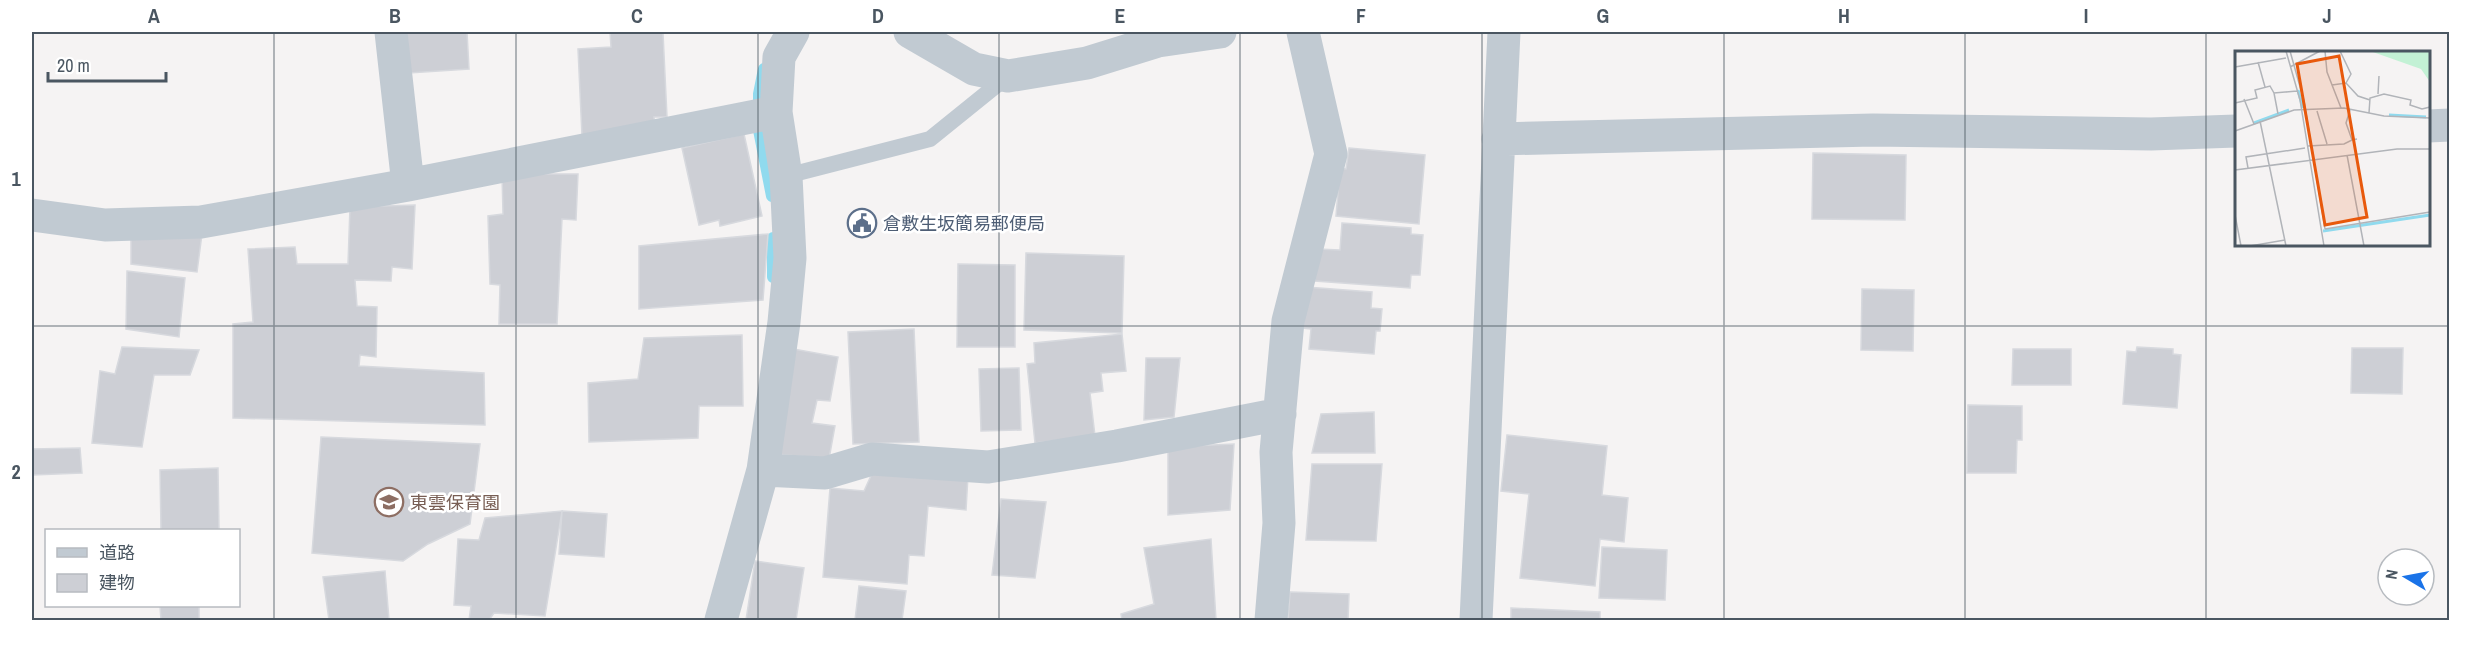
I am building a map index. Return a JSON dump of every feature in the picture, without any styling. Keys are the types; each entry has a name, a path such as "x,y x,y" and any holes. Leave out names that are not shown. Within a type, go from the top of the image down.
{"street":[{"path":"391,32 408,185"},
{"path":"721,621 763,470 784,322 789,258 786,176 765,115 779,57 793,32"},
{"path":"910,32 974,69 1008,76 1087,63 1158,41 1220,32"},
{"path":"1271,621 1279,523 1276,452 1288,321 1331,154 1302,32"},
{"path":"1476,621 1504,32"},
{"path":"32,215 105,225 201,222 408,185 765,115"},
{"path":"2430,126 2450,125"},
{"path":"1498,139 1874,130 2151,134 2235,131"},
{"path":"763,470 825,473 872,459 988,467 1117,446 1280,414"}],"lane":[{"path":"786,176 930,140 1008,76"}],"building":[{"path":"407,32 467,32 469,69 409,73"},
{"path":"610,32 663,33 667,117 654,117 655,132 582,136 578,49 611,47"},
{"path":"744,134 762,216 720,226 719,220 699,225 682,148"},
{"path":"1349,148 1425,155 1419,224 1336,216 1340,168 1346,169"},
{"path":"1813,153 1906,155 1905,220 1812,219"},
{"path":"502,174 578,174 576,220 562,219 557,324 499,324 500,285 490,284 488,216 503,214"},
{"path":"415,205 412,269 392,267 391,281 355,280 357,306 377,307 376,357 360,355 359,366 484,373 485,425 233,418 233,324 253,322 248,249 295,247 297,264 348,264 350,207"},
{"path":"1342,223 1411,228 1411,234 1423,235 1420,275 1411,275 1410,288 1315,281 1318,249 1340,250"},
{"path":"202,234 197,272 131,264 131,236"},
{"path":"768,234 763,300 639,309 639,246"},
{"path":"1026,253 1124,256 1122,333 1024,330"},
{"path":"958,264 1015,265 1015,347 957,347"},
{"path":"127,271 185,278 179,337 126,329"},
{"path":"1306,287 1372,292 1371,308 1382,309 1380,331 1376,331 1374,354 1309,349 1311,329 1303,328"},
{"path":"1862,289 1914,290 1913,351 1861,350"},
{"path":"914,329 919,442 853,444 848,332"},
{"path":"1122,334 1126,371 1101,373 1103,391 1090,393 1095,436 1035,443 1027,364 1035,363 1034,343"},
{"path":"742,335 743,406 699,406 698,438 589,442 588,383 638,379 644,338"},
{"path":"122,347 199,350 190,375 154,375 142,447 92,443 100,371 115,374"},
{"path":"2137,347 2173,349 2173,354 2181,355 2177,408 2123,404 2127,351 2136,352"},
{"path":"788,348 838,357 830,401 817,400 812,423 835,426 829,459 775,454"},
{"path":"2352,348 2403,348 2402,394 2351,393"},
{"path":"2013,349 2071,349 2071,385 2012,385"},
{"path":"1146,358 1180,358 1174,417 1144,420"},
{"path":"1019,368 1021,430 981,431 979,369"},
{"path":"1968,405 2022,406 2022,440 2017,440 2016,473 1967,473"},
{"path":"1374,412 1375,453 1312,453 1321,414"},
{"path":"1507,435 1607,446 1602,495 1628,498 1624,542 1600,539 1595,586 1520,578 1529,494 1501,491"},
{"path":"321,437 480,444 470,524 428,544 403,561 312,553"},
{"path":"1234,444 1230,510 1168,515 1168,447"},
{"path":"80,448 82,473 33,475 32,449"},
{"path":"1312,464 1382,464 1376,541 1306,540"},
{"path":"218,468 219,529 161,529 160,470"},
{"path":"874,469 968,476 966,510 928,506 924,556 909,555 907,584 823,577 830,488 864,491"},
{"path":"1001,499 1046,502 1035,578 992,575"},
{"path":"562,511 607,514 604,557 559,554"},
{"path":"562,511 545,616 494,613 489,620 469,620 471,606 454,605 458,539 479,540 485,518"},
{"path":"1211,539 1216,620 1122,620 1121,614 1154,604 1144,548"},
{"path":"1602,547 1667,550 1665,600 1599,598"},
{"path":"755,561 804,568 796,620 746,620"},
{"path":"385,571 389,620 329,620 323,577"},
{"path":"859,586 906,591 902,620 855,620"},
{"path":"1290,592 1349,594 1348,620 1288,620"},
{"path":"160,607 199,607 199,620 161,620"},
{"path":"1511,608 1600,612 1600,620 1511,620"}],"waterway":[{"path":"764,69 759,94 759,130 772,196"},
{"path":"773,238 773,277"}],"place":[{"name":"倉敷生坂簡易郵便局","path":"862,223"},
{"name":"東雲保育園","path":"389,502"}]}
